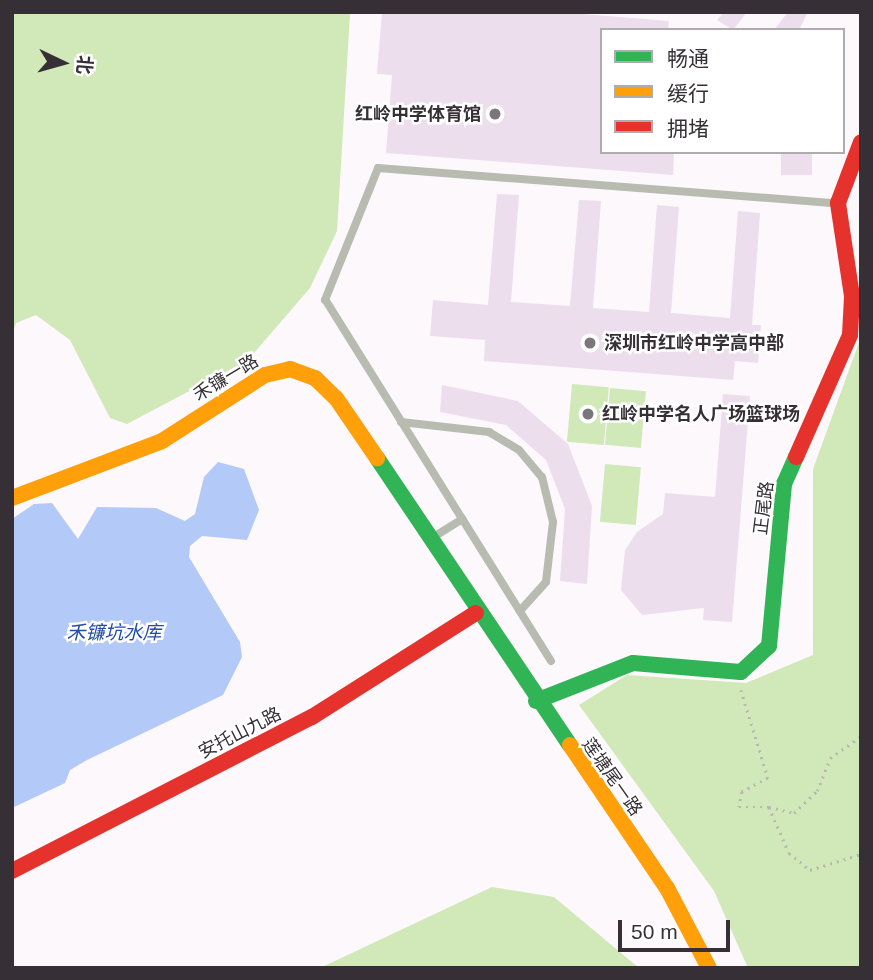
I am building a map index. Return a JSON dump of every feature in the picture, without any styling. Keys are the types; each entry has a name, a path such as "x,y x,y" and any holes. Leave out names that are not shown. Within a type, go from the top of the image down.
{"street":[{"name":"正尾路","path":"536,701 633,663 741,672 769,646 784,484 850,335 852,296 838,203 861,142"},
{"name":"禾镰一路","path":"12,498 162,441 243,386 290,369 315,378 336,398 476,613"},
{"name":"莲塘尾一路","path":"476,613 667,888 709,968"},
{"name":"安托山九路","path":"12,871 312,718 476,613"}],"lane":[{"path":"551,661 325,300 379,168 838,203"},
{"path":"401,422 489,432 519,450 541,477 553,522 546,582 520,611"},
{"path":"428,540 462,519"}],"path":[{"path":"739,685 756,721 768,778 742,792 739,807 769,807 794,813 817,790 830,758 861,736"},
{"path":"769,807 789,853 810,870 861,854"}],"green space":[{"path":"12,12 350,14 337,231 310,288 248,360 127,424 110,418 70,340 36,315 16,323 12,335"},
{"path":"861,337 861,968 748,968 714,891 579,705 627,675 746,683 813,655 813,469"},
{"name":"红岭中学名人广场篮球场","path":"572,384 609,387 604,445 567,442"},
{"name":"红岭中学名人广场篮球场","path":"610,388 646,391 641,448 605,445"},
{"name":"红岭中学名人广场篮球场","path":"605,464 641,467 636,525 600,522"},
{"path":"492,887 554,897 639,968 320,968"}],"water":[{"name":"禾镰坑水库","path":"218,462 244,469 259,510 247,540 202,536 190,546 189,557 240,642 242,657 223,695 87,760 70,770 65,783 12,808 12,519 34,504 52,503 78,539 97,507 156,508 185,521 195,514 204,477"}],"building":[{"name":"红岭中学体育馆","path":"382,12 558,12 669,21 668,28 600,28 600,154 674,154 673,175 386,153 392,75 377,74"},
{"path":"724,12 747,12 735,28 717,20"},
{"path":"788,12 808,12 800,28 776,28"},
{"path":"781,154 812,154 812,175 781,175"},
{"path":"497,194 519,195 511,302 570,306 579,200 601,201 593,308 649,312 657,205 679,207 671,313 730,318 738,211 760,213 752,325 761,325 758,363 735,361 733,380 484,361 485,340 430,336 433,300 488,305"},
{"path":"442,385 518,401 568,444 592,506 587,584 560,581 565,509 546,460 506,425 440,412"},
{"path":"723,394 750,396 732,622 703,620 704,608 642,615 621,590 625,550 637,532 663,514 665,493 715,497"}],"traffic: fast":[{"path":"536,701 633,663 741,672 769,646 784,484 796,457"},
{"path":"377,458 570,745"}],"traffic: slow":[{"path":"12,498 162,441 265,375 290,369 315,378 336,398 377,458"},
{"path":"570,745 667,888 709,968"}],"traffic: jam":[{"path":"796,457 850,335 852,296 838,203 861,142"},
{"path":"12,871 312,717 476,613"}],"place":[{"name":"红岭中学体育馆","path":"495,114"},
{"name":"深圳市红岭中学高中部","path":"590,343"},
{"name":"红岭中学名人广场篮球场","path":"588,414"}]}
